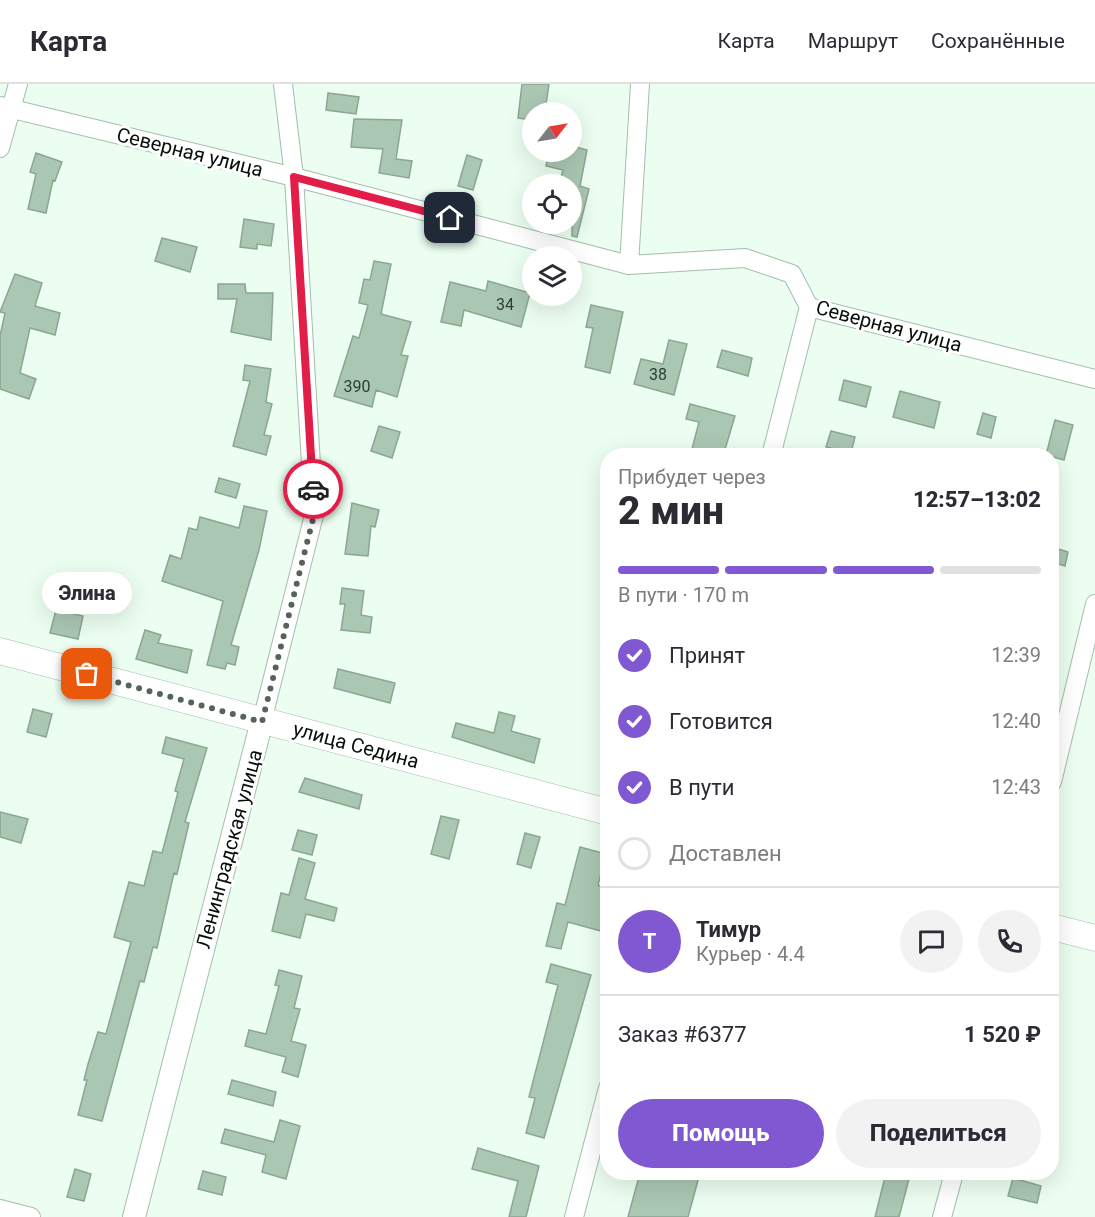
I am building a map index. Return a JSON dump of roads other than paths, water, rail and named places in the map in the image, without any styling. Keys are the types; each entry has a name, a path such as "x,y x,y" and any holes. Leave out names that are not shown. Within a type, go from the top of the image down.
{"main road":[{"name":"улица Седина","path":"0,651 600,810"},
{"path":"1059,929 1095,938"}],"street":[{"path":"0,148 5,108 18,84"},
{"name":"Ленинградская улица","path":"134,1217 314,515 294,177 283,84"},
{"path":"629,265 640,84"},
{"name":"Северная улица","path":"5,108 294,177 629,265 745,258 792,274 809,307 1095,379"},
{"path":"773,448 809,307"},
{"path":"1059,753 1095,604"},
{"path":"574,1217 600,1118"},
{"path":"942,1217 952,1180"},
{"path":"0,1209 31,1217"}],"place":[{"name":"Элина","path":"87,674"}]}
